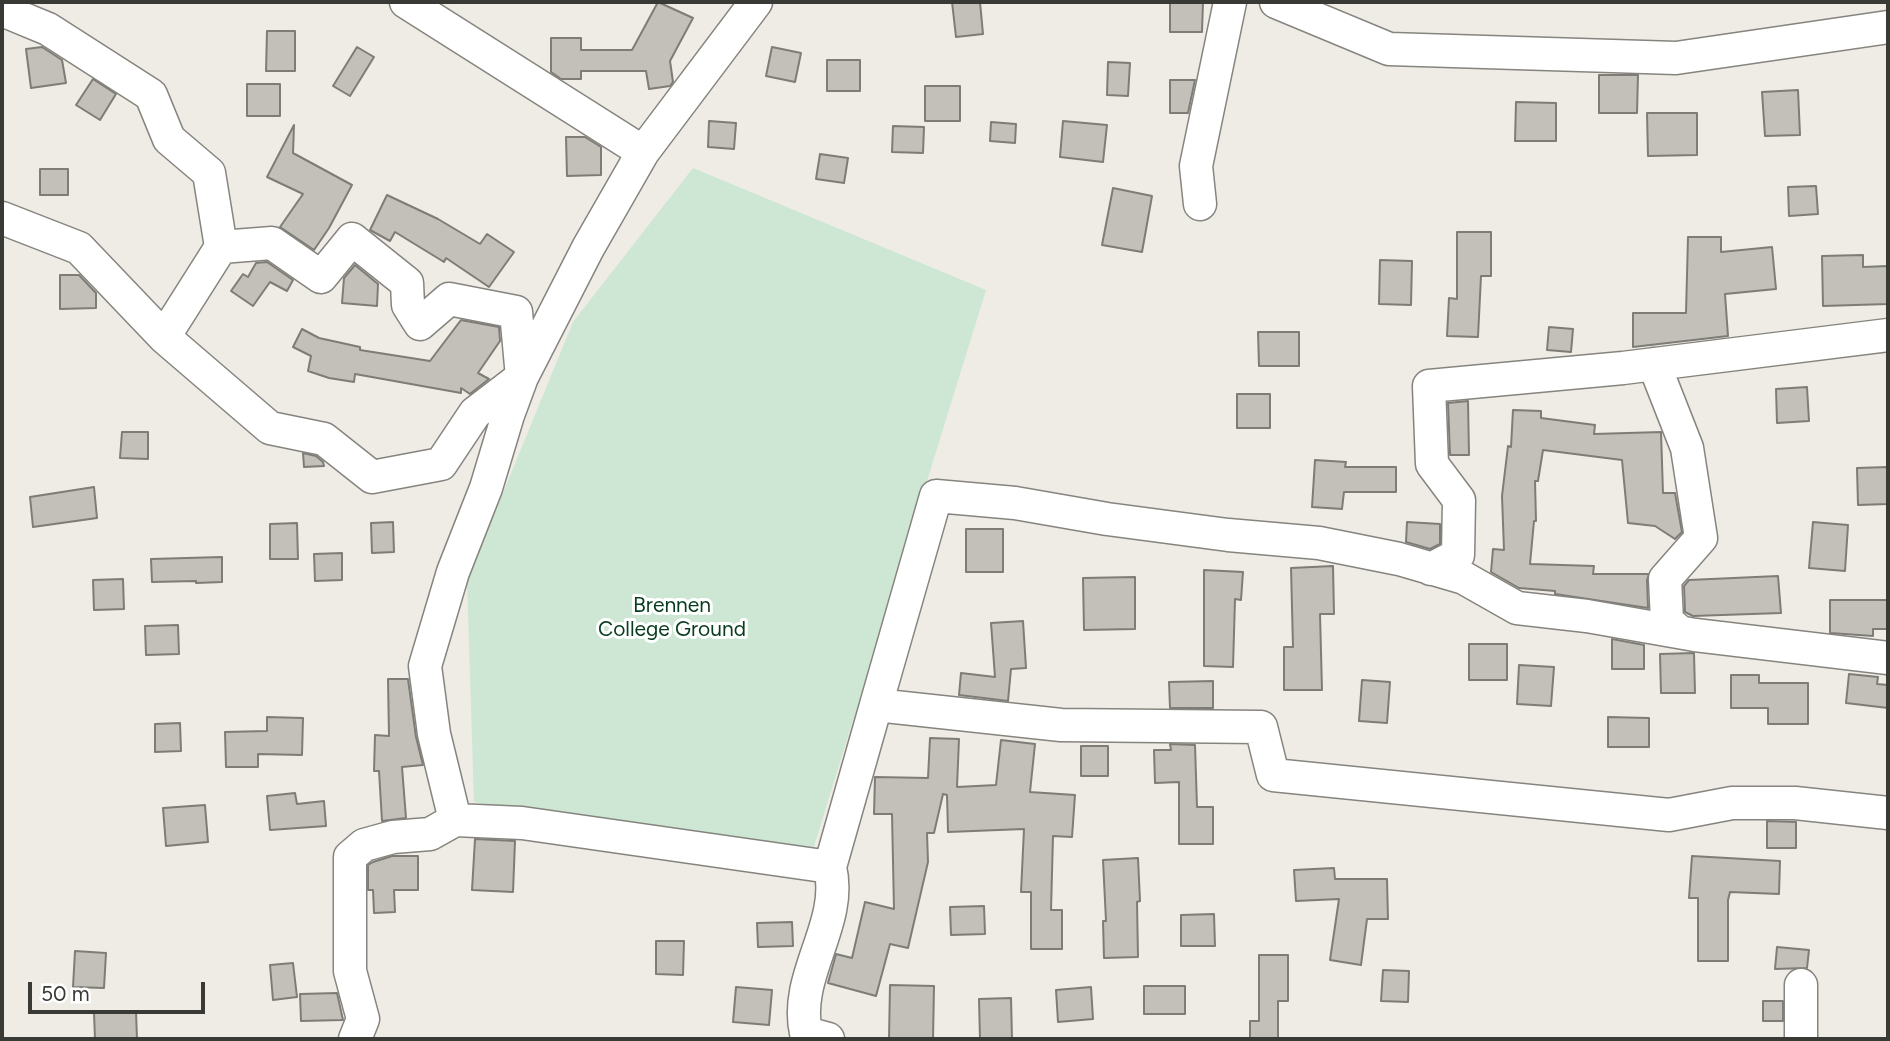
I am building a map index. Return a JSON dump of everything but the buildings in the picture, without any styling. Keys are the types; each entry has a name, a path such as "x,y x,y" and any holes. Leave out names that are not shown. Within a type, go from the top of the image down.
{"street":[{"path":"406,2 643,152"},
{"path":"456,820 434,734 425,666 453,572 485,488 522,377 588,248 643,152 757,2"},
{"path":"1200,204 1196,166 1230,2"},
{"path":"1276,2 1389,49 1676,58 1888,27"},
{"path":"2,10 48,29 151,94 169,139 209,173 221,247 164,338"},
{"path":"2,218 79,248 164,338 270,428 324,439 372,477 441,464 475,413 522,377"},
{"path":"221,247 272,243 321,277 352,239 407,283 408,305 420,324 449,299 516,312 522,377"},
{"path":"1431,569 1458,555 1459,500 1432,464 1429,386 1654,364 1888,335"},
{"path":"1654,364 1687,448 1702,538 1665,579 1667,621 1680,632"},
{"path":"828,1039 806,1033 803,1016 806,989 833,901 830,867 936,496 1015,503 1228,536 1319,542 1399,559 1464,578 1517,608 1888,658"},
{"path":"876,705 1061,724 1261,727 1273,775 1669,815 1732,803 1795,803 1888,813"},
{"path":"355,1039 363,1019 351,971 350,856 364,845 393,837 430,834 456,820 522,823 830,867"},
{"path":"1801,985 1801,1039"}],"green space":[{"name":"Brennen College Ground","path":"693,168 986,290 811,856 474,802 467,581 573,322"}]}
